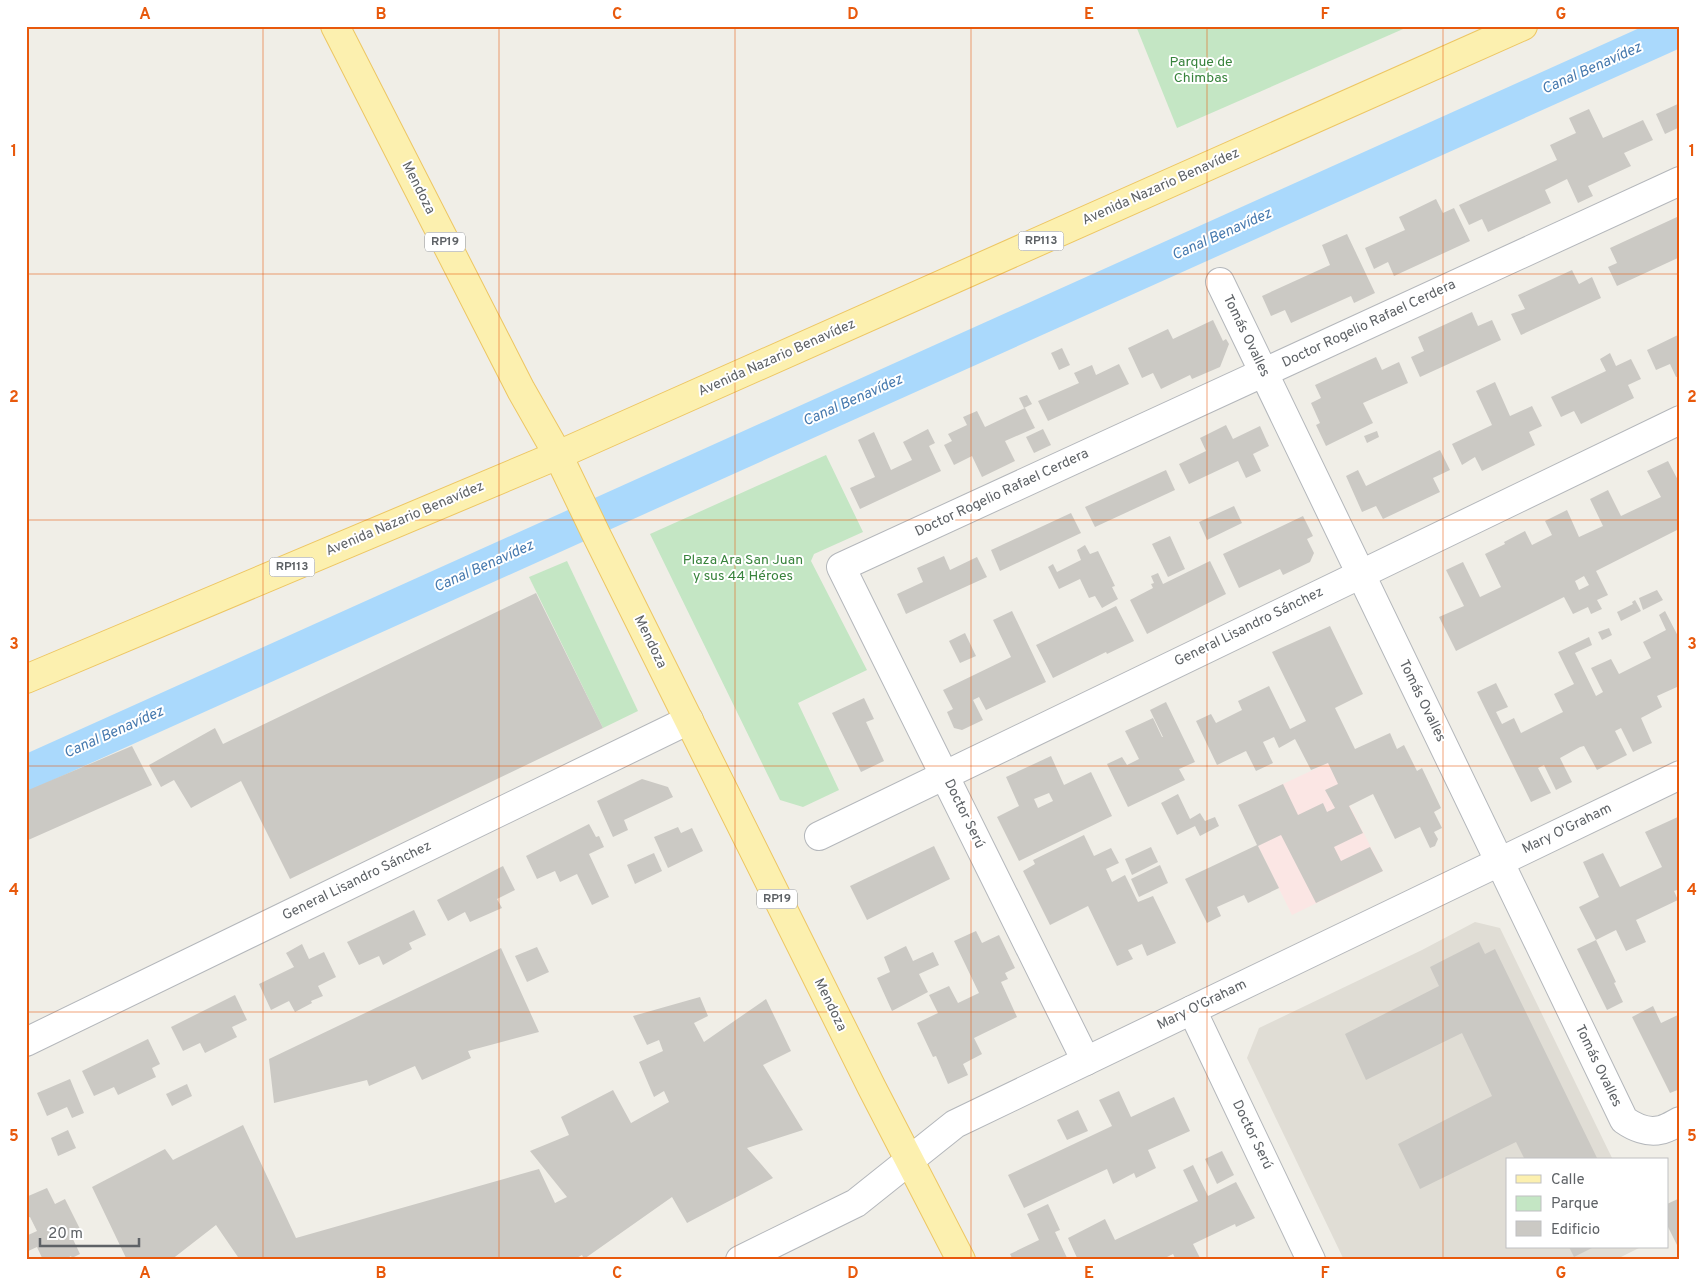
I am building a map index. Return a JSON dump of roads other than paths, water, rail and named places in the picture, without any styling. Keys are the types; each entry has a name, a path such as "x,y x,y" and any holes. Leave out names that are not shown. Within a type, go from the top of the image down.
{"main road":[{"name":"Mendoza","path":"335,26 521,390 558,455 872,1088 961,1260"},
{"name":"Avenida Nazario Benavídez","path":"26,679 558,455 1523,26"}],"street":[{"name":"Doctor Rogelio Rafael Cerdera","path":"841,567 1680,181"},
{"name":"Tomás Ovalles","path":"1220,282 1624,1120 1637,1127 1655,1130 1661,1130 1680,1121"},
{"name":"General Lisandro Sánchez","path":"819,836 1680,420"},
{"name":"Doctor Serú","path":"841,567 1086,1061"},
{"name":"General Lisandro Sánchez","path":"26,1042 689,720"},
{"name":"Mary O'Graham","path":"740,1260 856,1203 955,1124 1680,775"},
{"name":"Doctor Serú","path":"1192,1010 1303,1257"}],"waterway":[{"name":"Canal Benavídez","path":"26,773 1680,29"}],"park label":[{"name":"Parque de Chimbas","path":"1201,70"},
{"name":"Plaza Ara San Juan y sus 44 Héroes","path":"743,568"}]}
